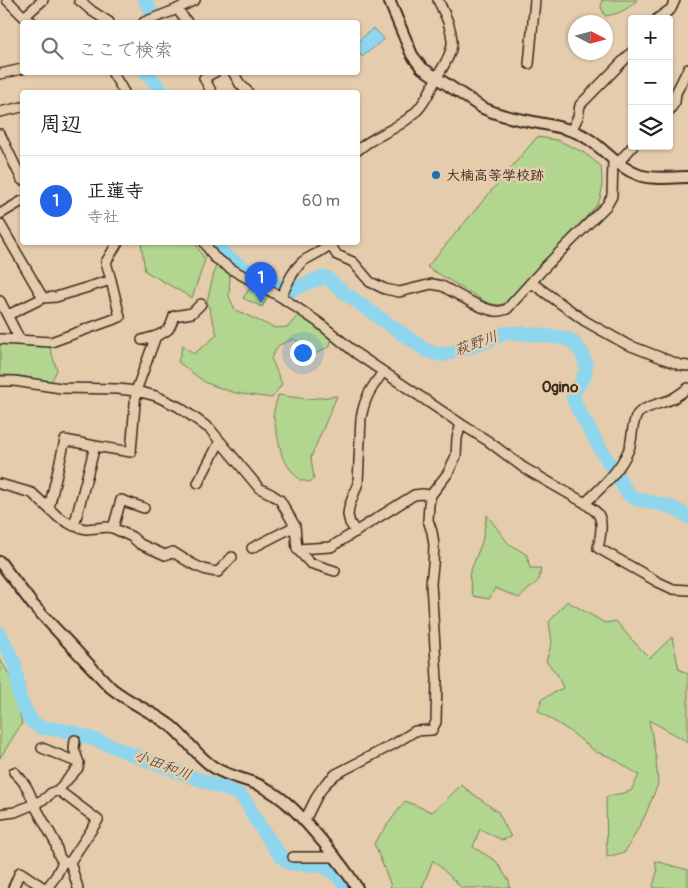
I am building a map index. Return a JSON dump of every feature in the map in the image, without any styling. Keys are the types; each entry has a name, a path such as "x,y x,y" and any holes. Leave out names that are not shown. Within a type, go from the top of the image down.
{"street":[{"path":"7,0 29,20"},
{"path":"24,17 42,0"},
{"path":"79,0 106,20"},
{"path":"150,20 194,0"},
{"path":"390,0 412,55 422,68 481,107 490,112 571,131 588,138 632,173 641,176 688,177"},
{"path":"360,148 410,117 420,107 445,65 453,42 450,25 438,0"},
{"path":"529,64 535,0"},
{"path":"663,15 671,9 675,0"},
{"path":"177,9 186,20"},
{"path":"571,131 578,117 580,105 628,56"},
{"path":"0,74 20,69"},
{"path":"673,105 676,93 688,69"},
{"path":"114,75 121,90"},
{"path":"210,75 204,78 211,90"},
{"path":"236,75 246,90"},
{"path":"0,112 20,107"},
{"path":"0,134 20,176"},
{"path":"332,245 332,249 337,255 353,262 370,282 384,289 399,292 437,284 480,307 496,312 507,309 544,268 607,205 612,196 616,161 628,150"},
{"path":"0,214 20,202"},
{"path":"0,224 42,298"},
{"path":"0,339 51,342 120,317 106,262 116,245"},
{"path":"206,245 214,257 233,270 281,297 318,322 357,354 488,441 524,468 585,503 599,515 601,537 598,548 658,582 673,589 688,590"},
{"path":"281,297 295,270 302,262 329,245"},
{"path":"8,315 42,298 56,297 111,280"},
{"path":"532,283 586,321 626,344 680,365 688,366"},
{"path":"0,301 20,340"},
{"path":"142,340 165,333 170,329 174,316 192,314 201,304"},
{"path":"49,508 65,440 131,452 136,391 156,336"},
{"path":"356,532 350,523 348,515 358,483 362,413 368,392 383,372"},
{"path":"0,382 14,381 61,388 136,391 156,396 179,407 210,430 259,488 280,500 296,526 297,549 310,563 335,571"},
{"path":"585,503 610,478 628,450 637,414 646,408 672,399 688,388"},
{"path":"305,820 318,794 336,774 415,731 432,730 436,722 437,679 431,583 434,546 428,520 429,504 431,495 448,472 456,456 457,438 461,424"},
{"path":"198,483 220,441"},
{"path":"74,526 95,446"},
{"path":"0,484 32,493 64,521 74,526 86,530 113,528 154,551 165,555 173,552 209,572 218,572 232,557"},
{"path":"297,549 331,547 414,495 431,495"},
{"path":"113,528 121,500 144,508"},
{"path":"252,548 296,526"},
{"path":"0,562 40,613 116,692 169,724 202,758 216,768 262,786 276,794 305,820 350,876 357,888"},
{"path":"0,814 15,812 46,798 50,793 58,790 78,768 80,763 74,749 74,740"},
{"path":"42,748 80,763"},
{"path":"14,772 30,791 34,804 55,842 59,856 66,862 78,888"},
{"path":"13,888 20,872 45,888 98,820 58,790"},
{"path":"293,857 335,857"}],"green space":[{"path":"602,0 637,0 622,11 610,15 605,15 601,7"},
{"path":"537,137 557,140 583,152 601,166 601,196 597,205 508,302 500,305 489,303 427,267"},
{"path":"141,245 196,245 205,260 192,298 145,271"},
{"path":"216,265 230,274 229,296 235,310 275,328 288,327 299,314 331,337 330,346 315,354 294,339 279,345 271,358 282,384 272,398 235,393 206,383 178,362 183,345 194,354 217,335 207,301"},
{"path":"250,288 268,296 262,307 243,298"},
{"path":"0,343 49,345 57,370 50,384 26,377 1,375"},
{"path":"278,395 307,399 337,396 311,457 314,479 309,482 300,480 282,456 273,415"},
{"path":"487,515 508,543 527,555 530,568 541,568 539,580 519,598 495,588 489,599 473,596 469,575 482,542"},
{"path":"567,601 605,623 616,621 650,658 672,637 679,669 688,674 688,742 649,720 656,758 658,784 644,818 625,852 607,857 606,797 631,791 639,775 611,757 596,752 571,732 538,711 542,699 563,688 557,674 546,661 552,642 549,622"},
{"path":"0,659 10,676 22,723 0,758"},
{"path":"461,785 498,812 511,837 502,840 480,829 473,847 496,861 509,881 510,888 462,888 433,860 422,888 390,888 391,886 374,843 405,801 432,812"},
{"path":"655,861 688,870 688,888 654,888 657,872"}],"water":[{"path":"374,28 384,39 362,57 360,54 360,39"}],"waterway":[{"name":"萩野川","path":"145,0 153,20"},
{"name":"萩野川","path":"149,75 161,90"},
{"name":"萩野川","path":"216,245 239,265 290,291 326,277 346,294 427,351 442,355 481,344 505,333 564,338 573,342 582,353 586,364 585,375 574,392 573,398 628,494 636,499 668,506 688,517"},
{"name":"小田和川","path":"0,633 15,665 20,699 31,721 44,728 69,731 107,744 239,794 247,803 254,817 279,854 289,863 328,868 334,872 347,888"}],"place":[{"name":"大楠高等学校跡","path":"436,175"},
{"name":"正蓮寺","path":"261,303"}],"district":[{"name":"Ogino","path":"560,387"}]}
